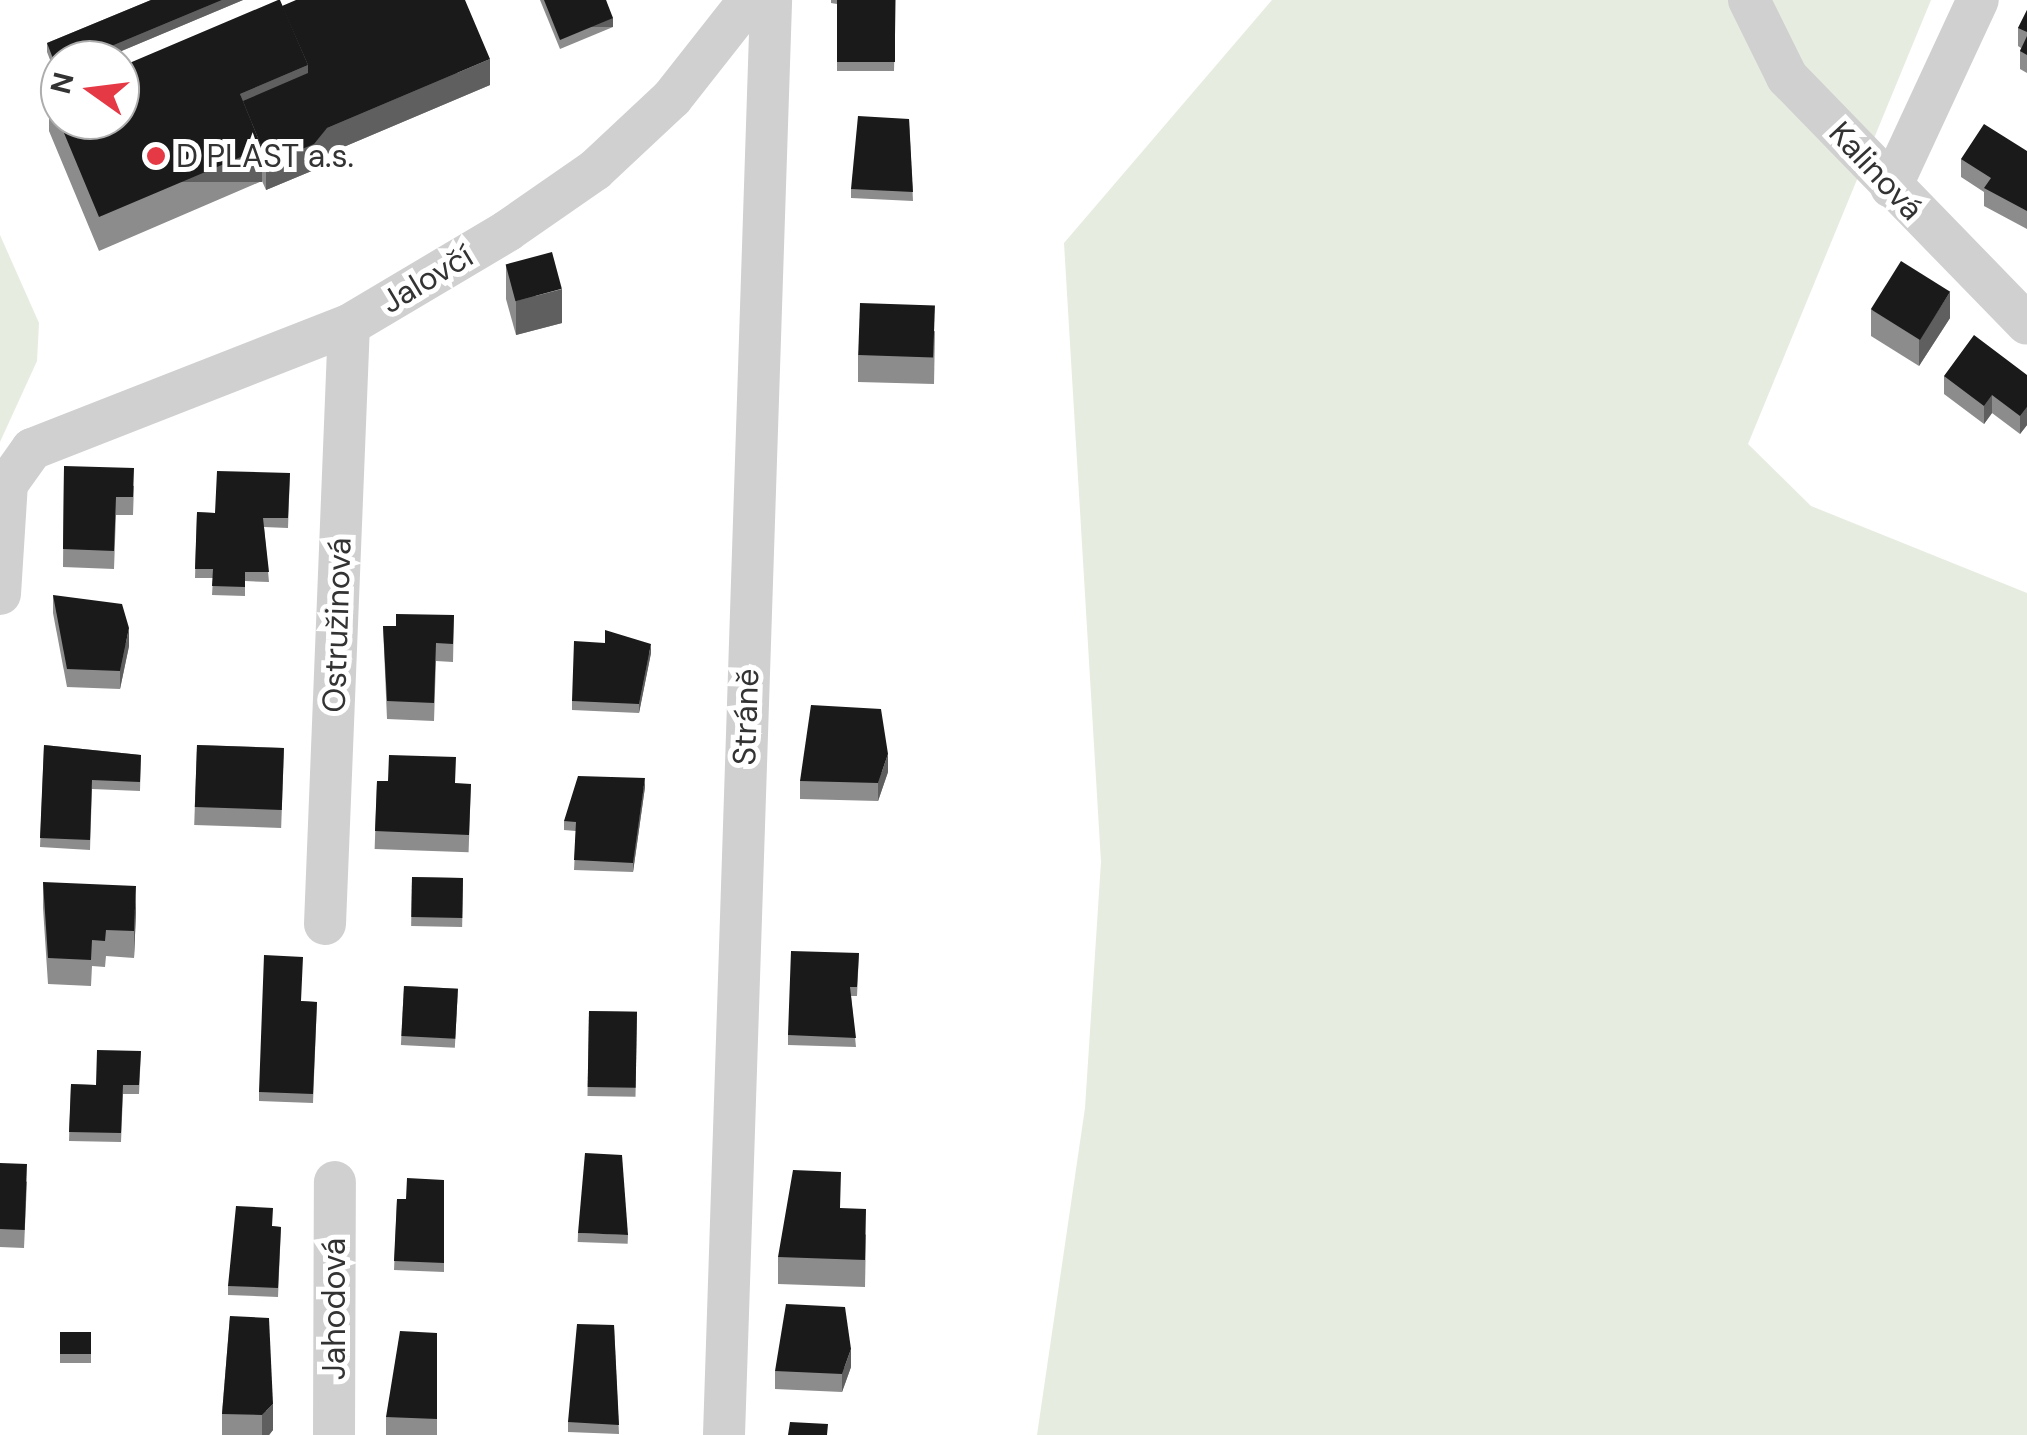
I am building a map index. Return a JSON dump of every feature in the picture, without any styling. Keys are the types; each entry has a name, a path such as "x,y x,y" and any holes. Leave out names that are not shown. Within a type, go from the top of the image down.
{"street":[{"name":"Jalovčí","path":"0,594 8,484 32,448 349,325 595,170 672,98 749,0"},
{"name":"Stráně","path":"724,1435 771,0"},
{"name":"Kalinová","path":"1749,0 1787,77 2027,324"},
{"path":"1892,187 1978,0"},
{"name":"Ostružinová","path":"325,924 349,325"},
{"name":"Jahodová","path":"334,1435 335,1182"}],"shaded area":[{"path":"1272,0 1931,0 1748,444 1811,506 2027,593 2027,1435 1037,1435 1085,1108 1101,862 1064,243"},
{"path":"0,235 39,323 37,361 0,442"}],"building":[{"path":"151,0 222,0 126,40 54,40"},
{"name":"D PLAST a.s.","path":"280,0 308,65 240,94 262,148 99,217 67,140 140,140 140,59"},
{"path":"296,0 465,0 490,59 327,128 314,144 266,164 243,101 308,73 282,6"},
{"path":"544,0 606,0 613,18 560,40"},
{"path":"837,0 895,0 895,62 837,62"},
{"path":"2027,10 2027,32 2018,28"},
{"path":"2027,36 2027,55 2020,51"},
{"path":"858,116 909,119 913,192 851,189"},
{"path":"1984,124 2027,151 2027,211 1984,188 1991,178 1961,159"},
{"path":"552,252 562,289 515,301 506,264"},
{"path":"1901,261 1950,292 1920,340 1871,309"},
{"path":"860,303 935,306 933,358 858,355"},
{"path":"1974,335 2027,375 2027,407 2020,416 1992,395 1984,406 1944,376"},
{"path":"64,466 134,468 133,497 116,497 114,551 63,549"},
{"path":"217,471 290,473 288,518 263,518 269,572 245,572 245,587 212,586 213,569 195,569 197,512 215,513"},
{"path":"53,595 122,604 129,628 120,671 67,669"},
{"path":"396,614 454,615 453,644 436,643 434,703 387,701 383,626 396,626"},
{"path":"605,630 651,644 639,704 572,701 574,641 605,643"},
{"path":"811,705 881,709 888,754 878,783 800,781"},
{"path":"44,745 141,755 140,782 92,780 90,840 40,838"},
{"path":"197,745 284,748 282,810 195,807"},
{"path":"389,755 456,757 455,783 471,784 469,835 375,831 377,781 388,781"},
{"path":"578,776 645,778 633,863 574,860 576,822 564,821"},
{"path":"412,877 463,878 462,918 411,917"},
{"path":"43,882 136,886 134,931 106,930 105,941 92,940 91,960 48,958"},
{"path":"791,951 859,953 857,987 850,987 856,1038 788,1035"},
{"path":"264,955 303,957 301,1001 317,1002 313,1094 259,1092"},
{"path":"404,986 458,989 455,1039 401,1036"},
{"path":"589,1011 637,1012 636,1088 588,1087"},
{"path":"97,1050 141,1051 139,1085 123,1085 121,1133 69,1132 71,1084 96,1085"},
{"path":"585,1153 622,1155 628,1235 578,1233"},
{"path":"0,1163 27,1164 25,1230 0,1229"},
{"path":"793,1170 841,1172 840,1208 866,1209 865,1260 778,1257"},
{"path":"407,1178 444,1180 444,1263 394,1261 397,1199 406,1199"},
{"path":"236,1206 273,1208 272,1226 281,1227 278,1288 228,1286"},
{"path":"786,1304 845,1307 851,1349 842,1374 775,1371"},
{"path":"230,1316 269,1318 273,1404 262,1415 222,1414"},
{"path":"577,1324 614,1325 619,1425 568,1422"},
{"path":"400,1331 437,1333 437,1419 386,1417"},
{"path":"60,1332 91,1332 91,1354 60,1354"},
{"path":"790,1422 828,1424 827,1435 788,1435"}],"place":[{"name":"D PLAST a.s.","path":"156,156"}]}
